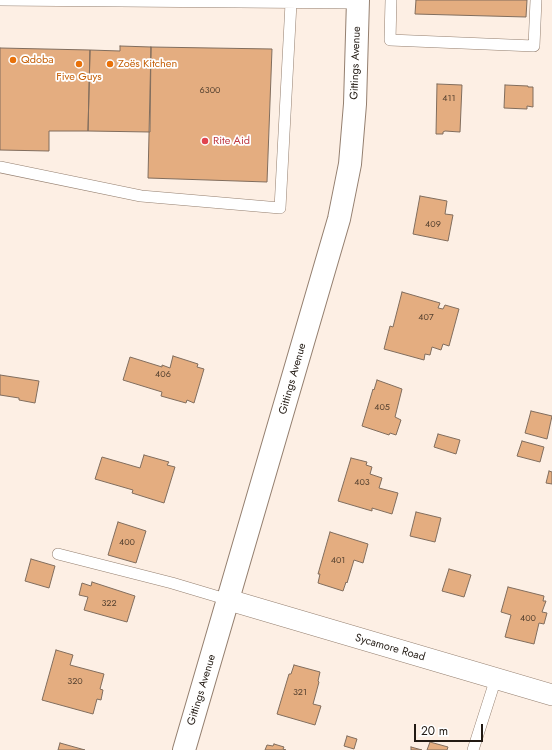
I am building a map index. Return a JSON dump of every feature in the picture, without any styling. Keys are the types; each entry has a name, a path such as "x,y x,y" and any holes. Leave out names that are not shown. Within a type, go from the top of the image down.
{"street":[{"name":"Gittings Avenue","path":"184,750 339,219 350,164 355,104 358,2"},
{"name":"Sycamore Road","path":"229,600 552,695"}],"lane":[{"path":"0,0 290,3 358,2"},
{"path":"391,0 390,40 534,46 536,0"},
{"path":"0,168 141,196 280,208 290,3"},
{"path":"58,554 172,583 229,600"},
{"path":"473,750 496,678"}],"building":[{"path":"416,0 527,0 526,17 415,14"},
{"path":"120,46 151,47 150,132 88,131 90,50 120,51"},
{"name":"Rite Aid","path":"151,47 272,49 267,182 148,178"},
{"path":"0,48 90,50 88,131 49,131 49,151 0,150"},
{"path":"437,84 462,85 460,132 445,131 443,134 436,134"},
{"path":"505,85 533,87 533,107 527,106 527,109 504,108"},
{"path":"420,196 447,201 445,214 453,215 448,241 413,234"},
{"path":"402,292 440,303 438,308 443,309 445,305 459,309 449,346 443,344 441,350 432,347 430,355 425,354 424,360 384,349 390,326 393,327"},
{"path":"173,356 198,364 197,367 204,369 194,403 187,400 186,403 161,396 162,392 123,380 130,357 170,368"},
{"path":"0,375 39,381 35,403 19,400 19,398 0,395"},
{"path":"377,380 402,389 395,417 401,420 396,435 390,433 389,435 362,426"},
{"path":"531,411 552,416 547,439 525,433"},
{"path":"438,434 460,440 456,454 434,447"},
{"path":"522,441 544,447 540,462 517,456"},
{"path":"144,455 169,462 167,465 175,467 164,503 132,493 133,490 95,479 102,457 140,468"},
{"path":"351,458 367,462 366,465 372,467 370,474 382,478 379,488 398,493 392,514 372,508 372,511 338,501"},
{"path":"549,471 552,472 552,484 546,483"},
{"path":"416,512 441,518 435,542 410,536"},
{"path":"118,522 146,531 136,563 108,555"},
{"path":"330,532 368,544 363,563 354,560 343,591 318,583 320,574 318,574"},
{"path":"31,559 55,566 49,588 25,581"},
{"path":"449,569 471,575 464,597 442,591"},
{"path":"92,582 135,596 127,622 84,610 88,597 79,595 82,583 91,586"},
{"path":"508,587 544,596 543,601 546,601 542,612 547,613 544,624 539,623 534,644 505,637 511,615 501,612"},
{"path":"56,650 73,655 70,665 104,674 100,689 103,690 101,700 97,699 93,714 42,700"},
{"path":"294,665 320,672 313,704 321,706 315,725 277,714 289,674 291,674"},
{"path":"347,736 357,739 354,749 344,746"},
{"path":"430,742 448,747 447,750 427,750"},
{"path":"60,743 85,750 58,750"},
{"path":"274,744 284,747 283,749 286,750 265,750 267,745 273,746"},
{"path":"411,747 422,750 411,750"}],"place":[{"name":"Qdoba","path":"13,60"},
{"name":"Five Guys","path":"79,64"},
{"name":"Zoës Kitchen","path":"110,64"},
{"name":"Rite Aid","path":"205,141"}]}
